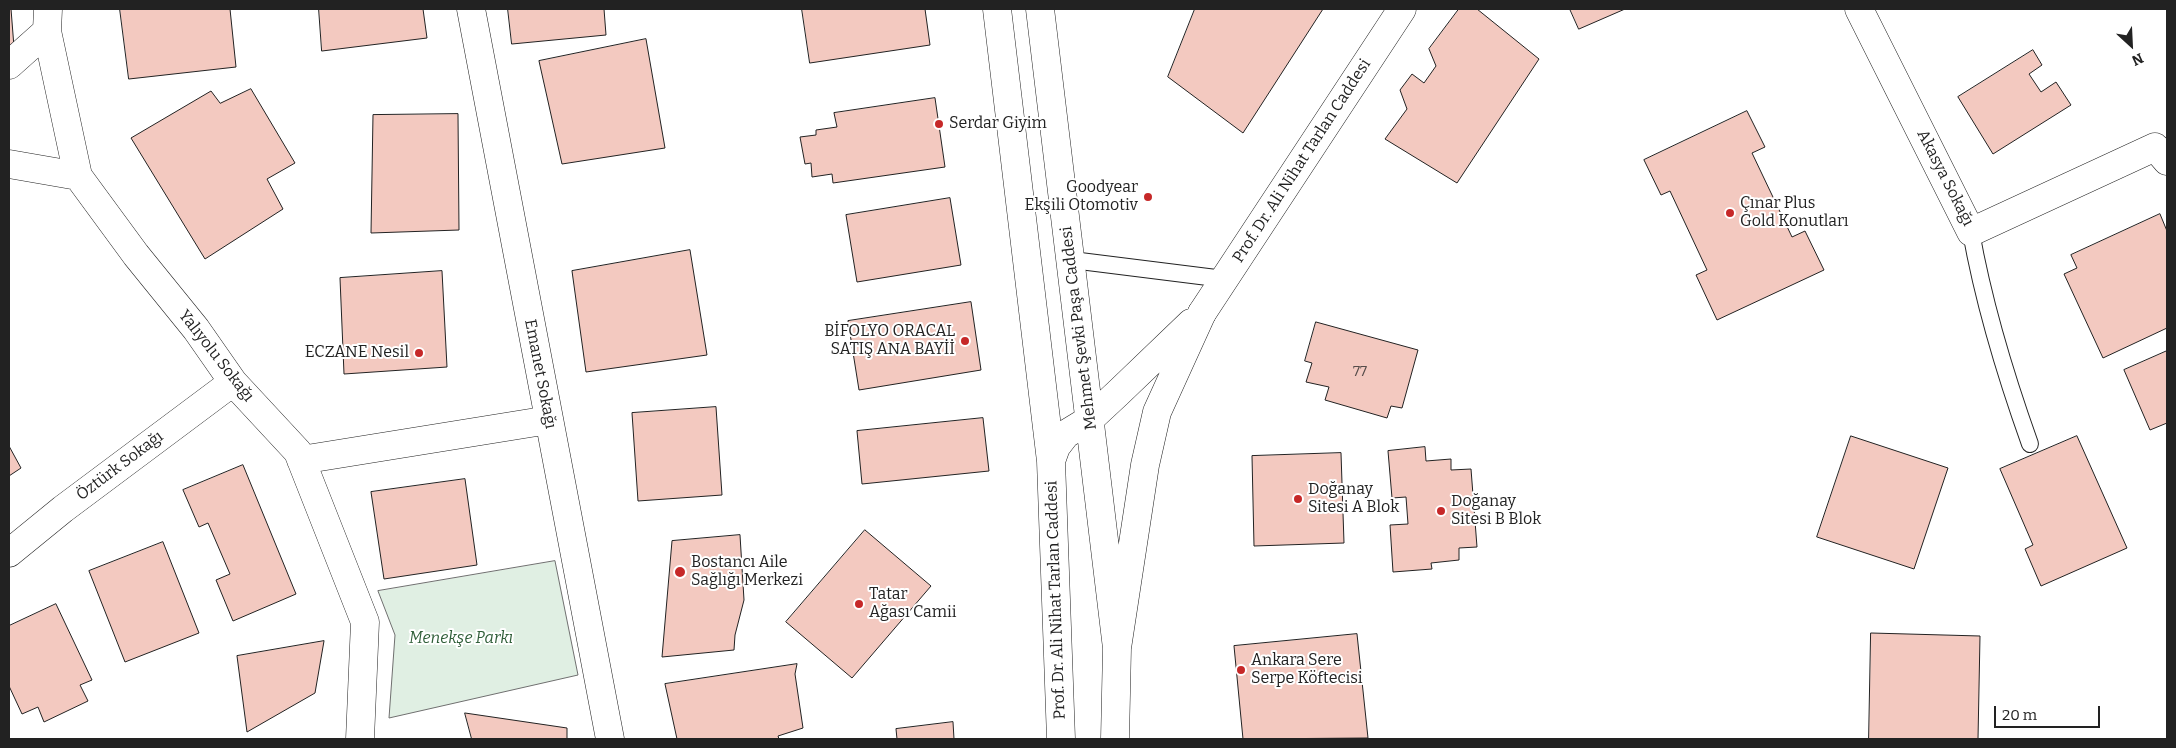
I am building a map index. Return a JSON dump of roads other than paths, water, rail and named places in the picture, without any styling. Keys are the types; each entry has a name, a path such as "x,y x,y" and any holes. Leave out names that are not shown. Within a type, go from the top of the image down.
{"street":[{"name":"Emanet Sokağı","path":"471,9 610,739"},
{"path":"997,9 1051,460"},
{"name":"Mehmet Şevki Paşa Caddesi","path":"1040,9 1072,260 1089,420 1096,464 1117,648"},
{"name":"Prof. Dr. Ali Nihat Tarlan Caddesi","path":"1202,313 1402,9"},
{"name":"Akasya Sokağı","path":"1859,9 1971,232 2155,147 2167,161"},
{"path":"9,65 47,20"},
{"name":"Yalıyolu Sokağı","path":"47,20 78,176 136,255 196,329 233,382 298,452 365,622 360,739"},
{"path":"9,164 78,176"},
{"path":"1051,460 1056,447 1066,434 1089,420 1202,313"},
{"path":"1115,739 1117,648 1137,508 1157,412 1202,313"},
{"name":"Öztürk Sokağı","path":"9,553 62,509 233,382"},
{"path":"301,460 548,420"},
{"name":"Prof. Dr. Ali Nihat Tarlan Caddesi","path":"1051,460 1061,739"}],"lane":[{"path":"1971,232 1989,319 2008,382 2030,444"},
{"path":"1072,260 1224,280"}],"place":[{"name":"Serdar Giyim","path":"939,124"},
{"name":"Goodyear Ekşili Otomotiv","path":"1148,197"},
{"name":"Çınar Plus Gold Konutları","path":"1730,213"},
{"name":"BİFOLYO ORACAL SATIŞ ANA BAYİİ","path":"965,341"},
{"name":"ECZANE Nesil","path":"419,353"},
{"name":"Doğanay Sitesi A Blok","path":"1298,499"},
{"name":"Doğanay Sitesi B Blok","path":"1441,511"},
{"name":"Bostancı Aile Sağlığı Merkezi","path":"680,572"},
{"name":"Tatar Ağası Camii","path":"859,604"},
{"name":"Ankara Sere Serpe Köftecisi","path":"1241,670"}],"park label":[{"name":"Menekşe Parkı","path":"461,639"}]}
